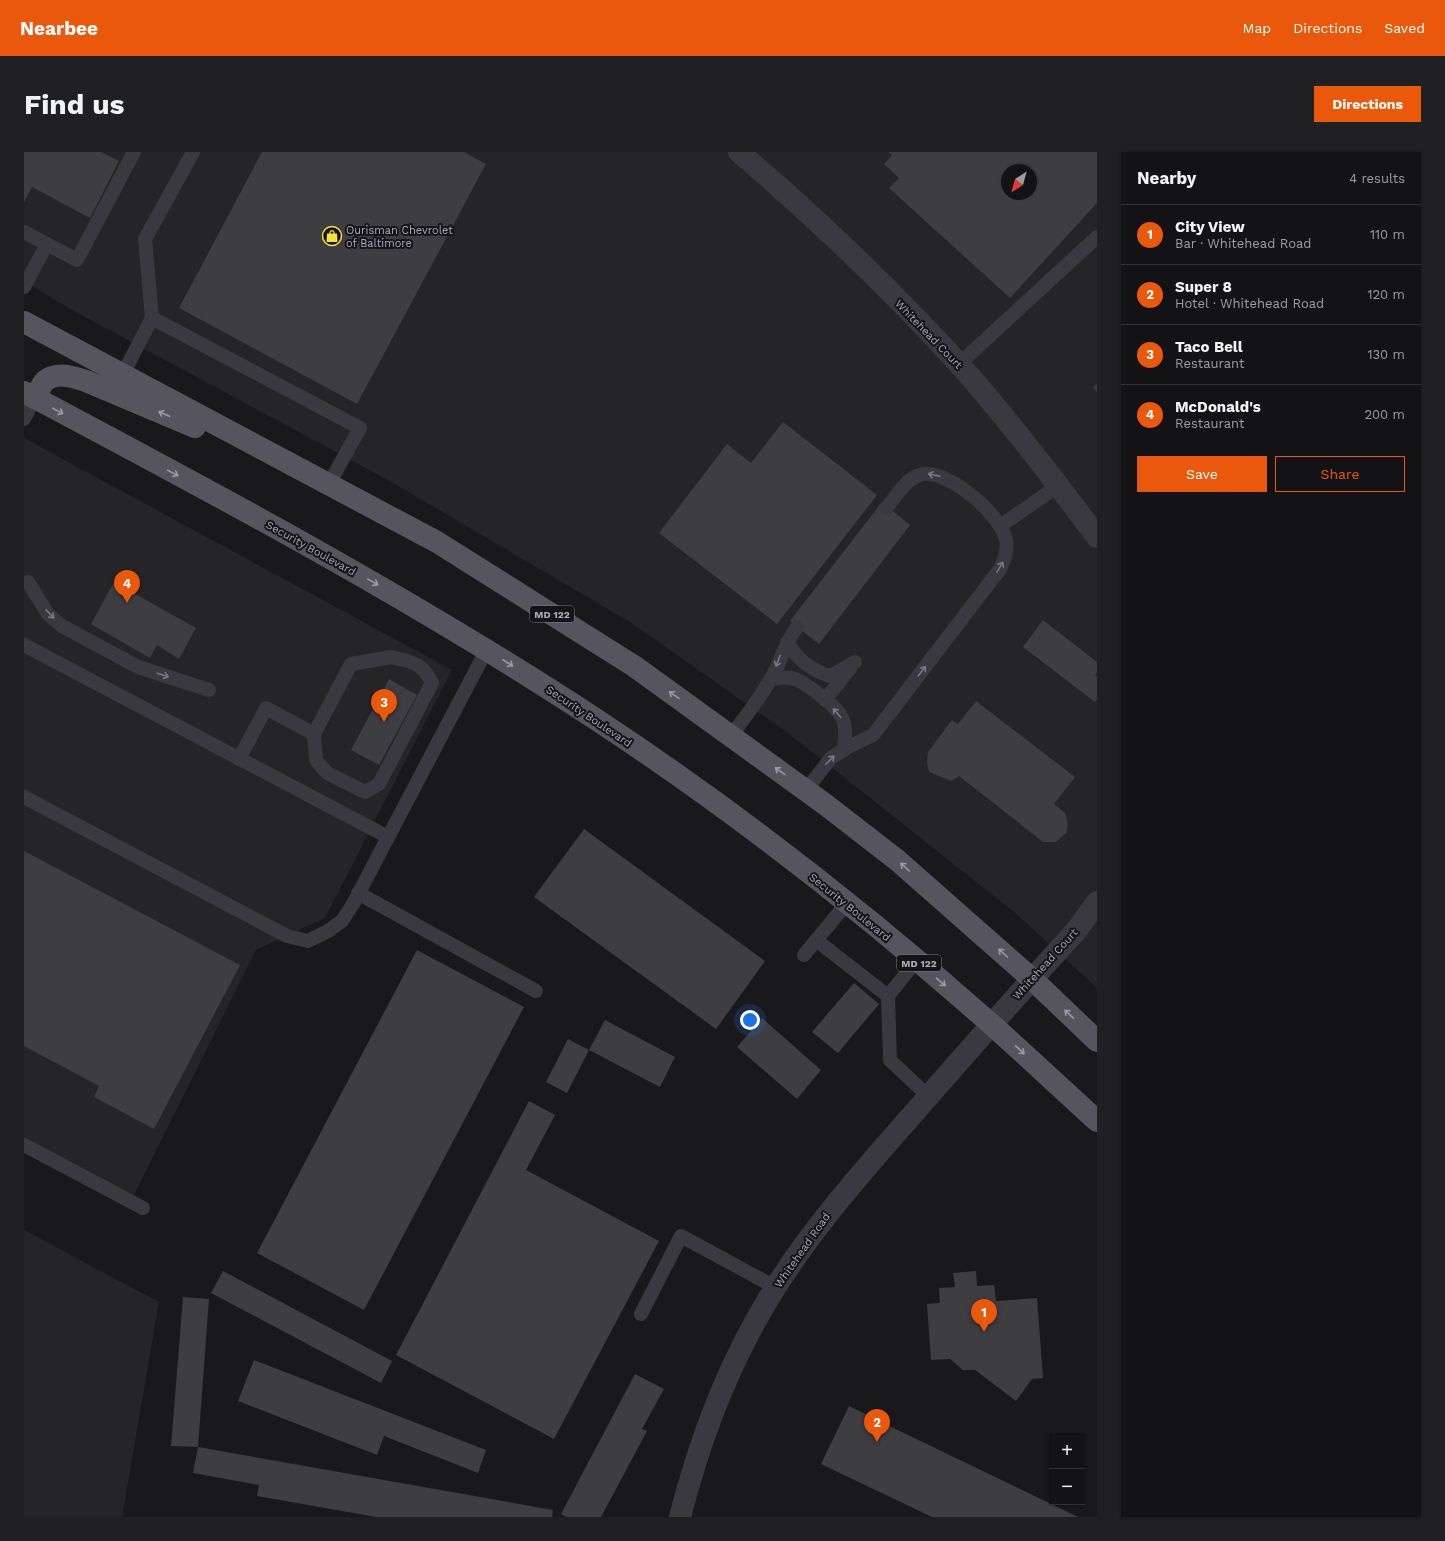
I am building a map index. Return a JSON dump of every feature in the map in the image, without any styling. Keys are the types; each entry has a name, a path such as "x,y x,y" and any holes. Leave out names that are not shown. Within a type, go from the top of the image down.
{"main road":[{"name":"MD 122","path":"24,322 437,542 521,593 634,666 806,790 897,860 1032,979 1097,1041"},
{"path":"30,395 45,381 57,376 68,376 86,381 329,484"},
{"name":"Security Boulevard","path":"30,395 320,553 487,649 600,722 786,855 847,903 991,1024 1097,1121"}],"street":[{"name":"Whitehead Court","path":"739,152 787,193 837,241 959,364 1058,486 1097,537"},
{"name":"Whitehead Court","path":"991,1024 1076,931 1097,902"},
{"name":"Whitehead Road","path":"680,1517 704,1437 722,1390 744,1342 775,1287 802,1248 846,1191 991,1024"}],"lane":[{"path":"24,232 77,260 134,152"},
{"path":"123,374 152,318 145,239 193,152"},
{"path":"959,364 1097,237"},
{"path":"24,287 47,244"},
{"path":"152,318 360,428 329,484"},
{"path":"24,419 30,395"},
{"path":"806,790 831,758 844,749 873,735 1000,569 1006,555 1006,540 1000,526 990,511 962,488 944,477 925,474 910,479 887,506"},
{"path":"1000,526 1058,486"},
{"path":"28,582 48,614 62,626 138,667 209,690"},
{"path":"732,736 759,700 787,642 797,627"},
{"path":"787,642 792,650 819,673 830,676 855,662 825,700"},
{"path":"24,646 388,837"},
{"path":"24,797 287,936 308,941 328,931 342,921 487,649"},
{"path":"391,657 416,663 426,670 432,683 379,784 365,792 328,774 316,760 314,734 351,664 391,657"},
{"path":"770,679 792,678 802,683 825,700 841,716 845,732 844,749"},
{"path":"240,759 266,708 314,734"},
{"path":"358,893 536,991"},
{"path":"804,955 847,903"},
{"path":"816,940 888,996"},
{"path":"916,961 888,996 890,1060 928,1096"},
{"path":"24,1145 143,1208"},
{"path":"641,1314 681,1236 775,1287"}],"shaded area":[{"path":"24,152 1097,152 1097,988 1014,912 788,733 630,622 386,479 70,309 24,281"},
{"path":"24,438 452,670 325,918 256,950 133,1197 24,1140"},
{"path":"24,1230 159,1302 122,1517 24,1517"}],"building":[{"path":"24,152 101,152 119,161 90,218 32,187 24,202"},
{"name":"Ourisman Chevrolet of Baltimore","path":"262,152 464,152 486,164 357,404 179,308"},
{"path":"888,152 1097,152 1097,203 1010,298 889,188 899,178 884,164 892,155"},
{"path":"1097,384 1097,392 1093,387"},
{"path":"783,422 877,495 777,624 659,533 727,444 751,463"},
{"path":"882,502 910,525 819,644 790,621"},
{"path":"114,582 196,628 179,659 157,645 150,658 91,624"},
{"path":"1043,620 1097,662 1097,672 1095,675 1097,677 1097,699 1095,702 1023,647"},
{"path":"389,679 417,695 379,765 351,750"},
{"path":"976,701 1075,777 1054,804 1065,813 1068,824 1066,833 1056,842 1043,842 959,776 951,781 929,772 927,763 928,752 952,720 958,724"},
{"path":"584,829 765,961 716,1029 534,897"},
{"path":"24,851 240,965 154,1129 94,1097 99,1086 24,1046"},
{"path":"417,950 524,1007 364,1310 257,1253"},
{"path":"854,983 879,1004 838,1053 812,1032"},
{"path":"762,1018 821,1070 797,1099 737,1047"},
{"path":"605,1020 675,1057 660,1087 589,1050"},
{"path":"568,1039 589,1050 567,1093 546,1082"},
{"path":"529,1101 555,1115 526,1170 659,1241 554,1439 396,1355"},
{"path":"223,1271 392,1361 381,1383 211,1293"},
{"path":"976,1271 977,1286 994,1285 996,1301 1037,1298 1043,1378 1032,1379 1016,1401 975,1370 963,1370 950,1359 931,1360 927,1304 940,1303 939,1288 955,1287 953,1273"},
{"path":"183,1297 209,1299 198,1447 171,1446"},
{"path":"254,1360 486,1450 478,1473 384,1436 377,1455 238,1401"},
{"path":"635,1374 664,1389 642,1429 647,1431 601,1517 567,1517 561,1514"},
{"path":"849,1406 1049,1503 1049,1505 1053,1505 1078,1517 932,1517 821,1464"},
{"path":"198,1447 553,1510 552,1517 376,1517 257,1496 259,1485 193,1473"}],"place":[{"name":"Ourisman Chevrolet of Baltimore","path":"332,236"},
{"name":"McDonald's","path":"127,603"},
{"name":"Taco Bell","path":"384,722"},
{"name":"City View","path":"984,1332"},
{"name":"Super 8","path":"877,1442"}]}
